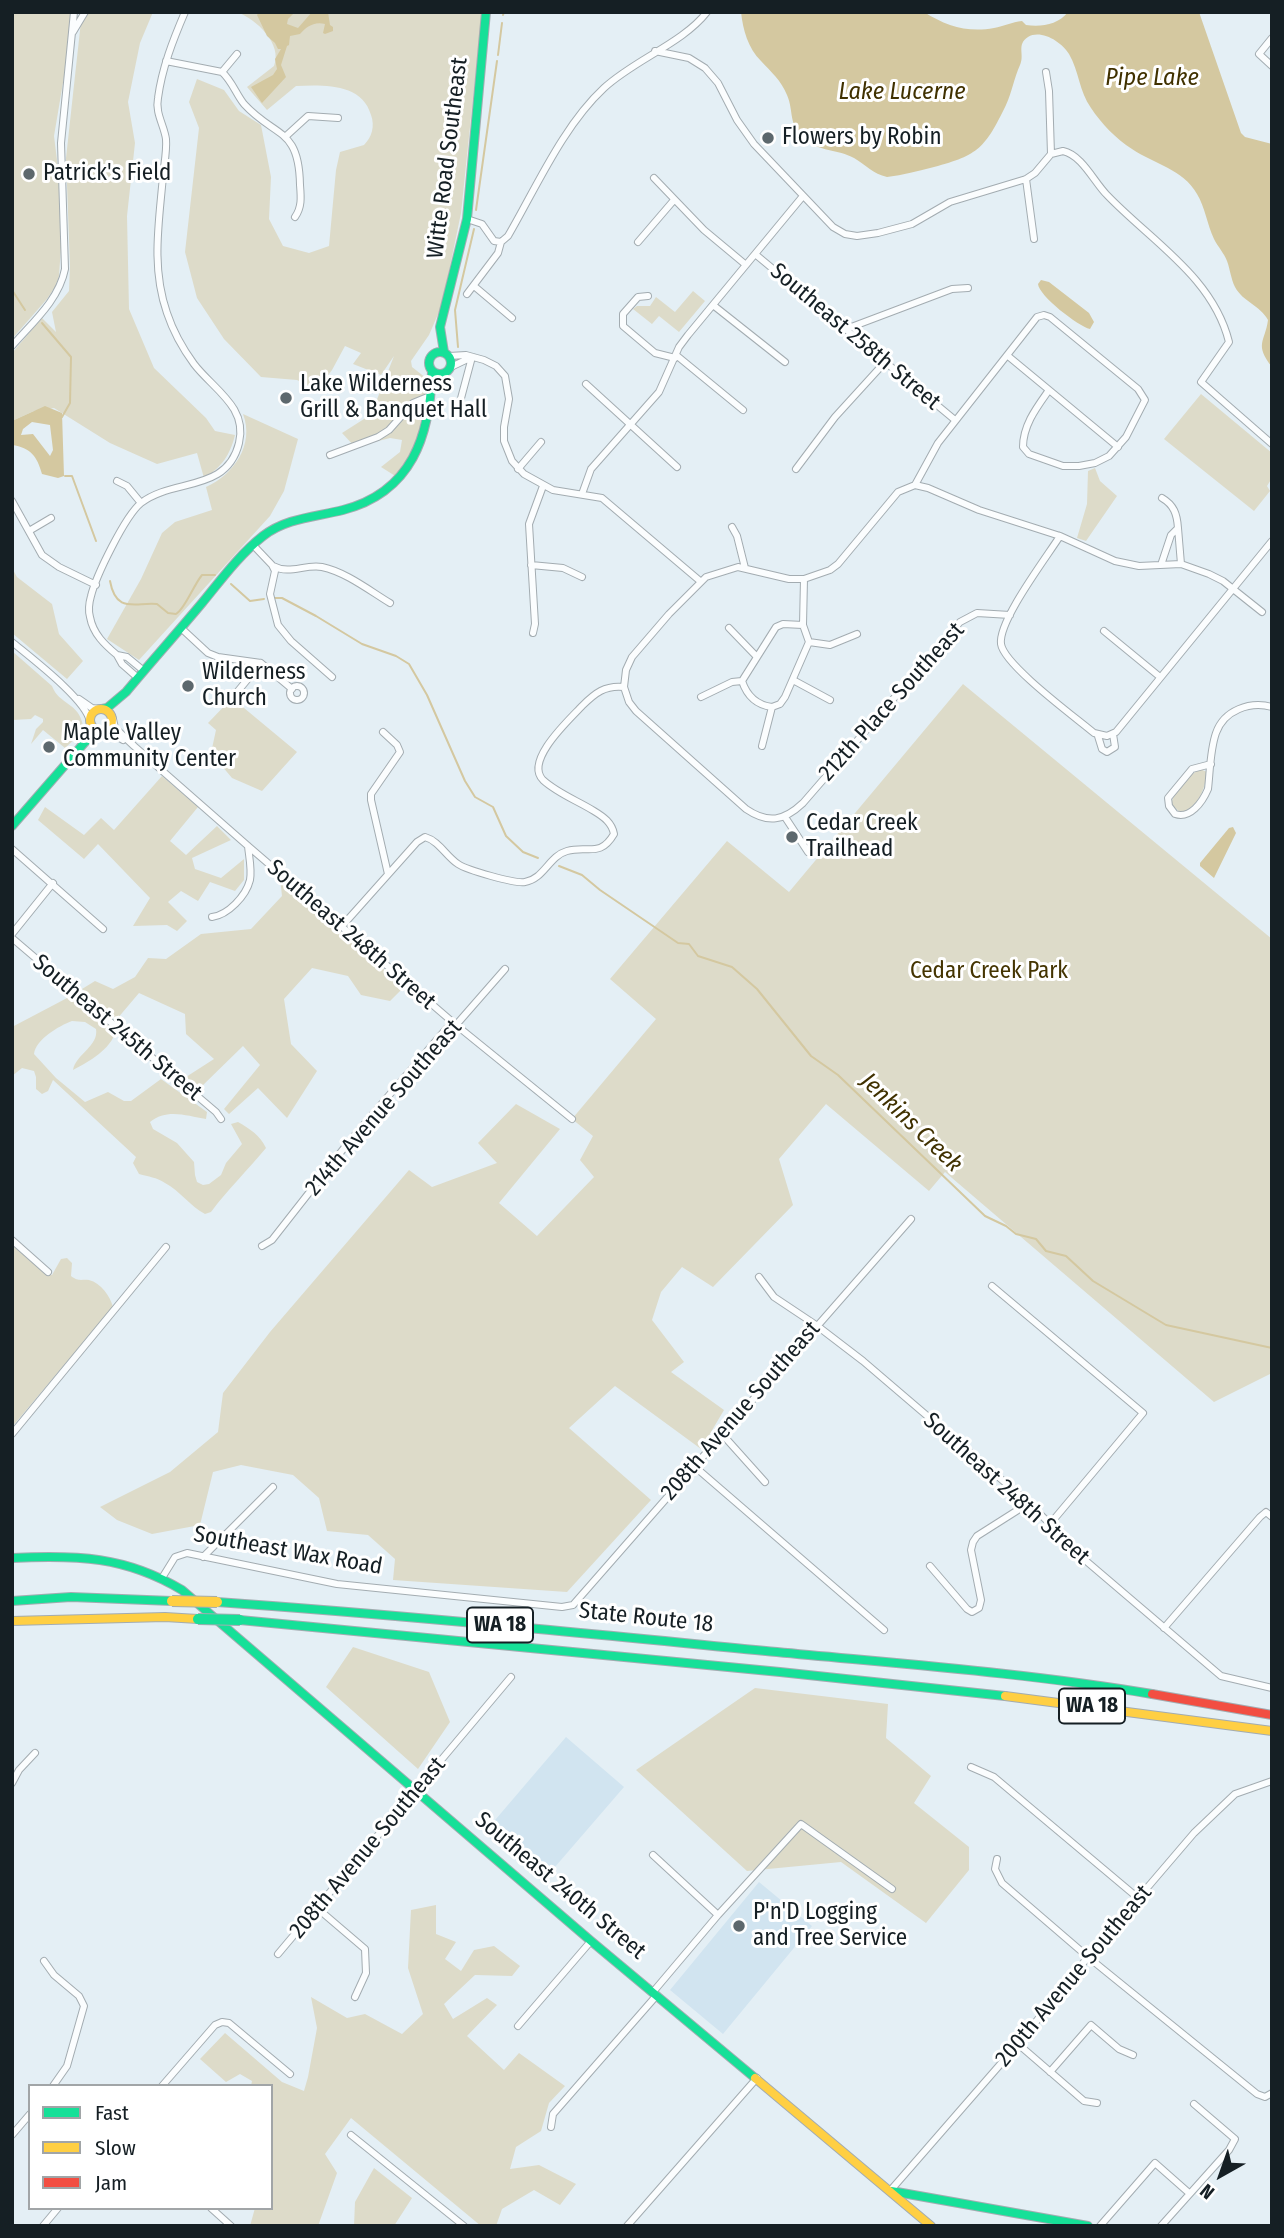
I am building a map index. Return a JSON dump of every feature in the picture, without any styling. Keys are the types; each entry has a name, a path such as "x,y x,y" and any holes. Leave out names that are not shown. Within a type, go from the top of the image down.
{"main road":[{"name":"Witte Road Southeast","path":"101,709 126,692 253,545 286,523 357,506 379,496 407,470 420,447 436,373 429,362 444,357 440,327 467,219 486,12"},
{"path":"436,373 447,372 444,357"},
{"name":"Witte Road Southeast","path":"113,719 126,692"},
{"path":"12,826 90,737 109,728 113,719 110,712 101,709 91,715 87,734 60,765 61,769"},
{"path":"90,722 94,729 101,731"},
{"path":"12,1558 105,1558 162,1578"},
{"name":"Southeast 240th Street","path":"162,1578 182,1590 591,1941 931,2226"},
{"name":"State Route 18","path":"12,1601 71,1597 217,1602 389,1614 989,1673 1110,1687 1272,1715"},
{"name":"State Route 18","path":"12,1621 164,1617 240,1620 537,1647 1078,1704 1272,1731"},
{"path":"890,2191 1086,2226"}],"street":[{"path":"12,346 54,297 61,285 65,269 61,144 74,12"},
{"path":"72,34 85,12"},
{"path":"141,675 127,657 117,655 102,642 92,625 89,601 128,518 142,503 165,491 202,483 221,472 232,462 240,438 236,412 195,365 180,342 166,313 158,280 156,242 166,141 157,106 166,61 185,12"},
{"path":"467,294 498,253 500,242 508,236 561,144 585,109 614,80 695,26 707,12"},
{"path":"1272,38 1259,54 1272,66"},
{"path":"655,51 689,58 705,68 718,83 749,137 832,227 845,234 857,236 912,224 950,202 1026,179 1035,173 1051,154 1063,151 1075,156 1107,195 1180,261 1212,302 1224,324 1229,342 1201,382 1272,444"},
{"path":"222,72 237,54"},
{"path":"166,61 222,72 229,78 243,103 285,137 295,150 300,165 301,205 295,217"},
{"path":"1046,72 1051,154"},
{"path":"285,137 308,116 338,118"},
{"name":"Southeast 258th Street","path":"654,178 704,230 746,265"},
{"path":"1026,179 1034,239"},
{"path":"582,494 591,469 659,392 688,335 803,196"},
{"path":"638,242 674,200"},
{"path":"467,219 478,222 494,241 500,242"},
{"name":"Southeast 258th Street","path":"755,254 956,420"},
{"path":"474,286 512,318"},
{"path":"846,329 952,289 968,288"},
{"path":"648,296 638,297 624,314 622,322 625,329 652,351 676,357 743,410"},
{"path":"713,305 785,362"},
{"path":"915,485 932,452 956,420 1033,321 1044,315 1050,317 1138,389 1145,400 1118,447 1102,460 1087,466 1063,466 1029,454 1023,447 1032,413 1049,390"},
{"path":"1008,356 1118,447"},
{"path":"444,357 472,357 491,363 505,376 509,399 504,441 512,461 531,480 543,486 602,498 700,581"},
{"path":"444,357 472,357"},
{"path":"460,402 472,357"},
{"path":"796,469 835,417 886,362"},
{"path":"586,383 677,467"},
{"path":"330,455 378,437 389,430 413,403 431,394"},
{"path":"518,468 541,442"},
{"path":"117,481 127,486 142,503"},
{"path":"808,852 785,817 771,819 746,809 636,712 627,698 624,687 626,670 632,657 700,581 713,573 730,568 745,568 789,579 804,579 830,570 898,492 915,485 979,510 1060,536 1123,563 1139,566 1181,564 1209,574 1233,588 1262,612"},
{"path":"533,634 535,624 529,524 543,486"},
{"path":"1162,498 1172,506 1178,528 1181,564"},
{"path":"12,501 35,544 49,561 96,585"},
{"path":"29,531 51,518"},
{"path":"732,527 745,568"},
{"path":"1161,565 1171,535 1178,528"},
{"path":"1060,536 1010,615 1001,638 1003,652 1098,736 1102,749 1110,751 1116,744 1110,735"},
{"path":"1098,736 1110,735 1272,541"},
{"path":"253,545 272,565 283,571 320,567 364,587 390,603"},
{"path":"272,565 274,575 270,594 278,625 290,641 332,677"},
{"path":"531,565 564,568 582,577"},
{"path":"742,681 752,699 762,705 772,707 783,701 809,642 803,625 804,579"},
{"name":"212th Place Southeast","path":"785,817 803,803 960,622 977,613 1010,615"},
{"path":"742,681 776,627 783,624 803,625"},
{"path":"181,628 213,656 261,663 292,689"},
{"path":"729,628 757,657"},
{"path":"1104,631 1160,677"},
{"path":"809,642 830,645 857,634"},
{"path":"12,642 71,694 89,706 101,709"},
{"path":"238,691 261,663"},
{"path":"793,680 830,700"},
{"path":"701,697 732,682 742,681"},
{"path":"342,925 417,842 425,837 431,839 457,864 472,871 522,883 530,881 561,853 574,850 592,851 606,844 614,834 610,823 586,805 548,784 539,774 537,766 561,728 594,695 611,685 624,687"},
{"path":"71,694 88,714 90,722"},
{"path":"1211,764 1192,769 1168,798 1169,806 1175,814 1189,814 1206,795 1211,764 1215,734 1220,724 1237,709 1261,705 1272,707"},
{"path":"762,746 772,707"},
{"name":"Southeast 248th Street","path":"113,719 115,728 134,746 248,846 456,1025 572,1119"},
{"name":"Southeast 248th Street","path":"101,731 115,735 134,746"},
{"path":"383,732 397,745 400,752 371,794 388,874"},
{"path":"212,917 227,912 245,890 250,880 251,868 248,846"},
{"path":"12,849 103,929"},
{"path":"12,936 53,883"},
{"name":"Southeast 245th Street","path":"12,936 221,1119"},
{"name":"214th Avenue Southeast","path":"261,1246 272,1240 348,1143 446,1029 456,1025 505,969"},
{"name":"208th Avenue Southeast","path":"573,1605 911,1219"},
{"path":"12,1240 48,1272"},
{"path":"12,1434 166,1247"},
{"name":"Southeast 248th Street","path":"759,1277 774,1297 863,1361 1029,1503 1050,1524 1058,1537 1221,1676 1272,1688"},
{"path":"992,1286 1143,1413 1050,1524"},
{"path":"722,1434 765,1482"},
{"path":"694,1466 884,1630"},
{"path":"203,1557 272,1486"},
{"path":"930,1566 967,1609 972,1612 979,1608 981,1600 971,1550 973,1542 977,1536 1029,1503"},
{"path":"1164,1628 1260,1517 1266,1513 1272,1517"},
{"name":"Southeast Wax Road","path":"162,1578 178,1555 187,1553 337,1584 562,1607 573,1605"},
{"name":"208th Avenue Southeast","path":"278,1954 511,1676"},
{"path":"12,1783 19,1770 35,1753"},
{"path":"971,1767 994,1777 1138,1898"},
{"name":"200th Avenue Southeast","path":"890,2191 1018,2044 1194,1833 1235,1794 1272,1781"},
{"path":"551,2127 553,2114 718,1915 801,1824 892,1889"},
{"path":"653,1855 718,1915"},
{"path":"997,1858 995,1870 1002,1883 1088,1957 1257,2094 1265,2098 1272,2093"},
{"path":"317,1908 365,1949 366,1973 355,1997"},
{"path":"518,2026 591,1941"},
{"path":"44,1961 54,1975 79,1996 84,2006 67,2066 54,2084"},
{"path":"164,2084 215,2025 222,2022 229,2023 290,2074"},
{"path":"1050,2072 1091,2025 1119,2049 1133,2055"},
{"path":"1018,2044 1084,2101 1097,2104"},
{"path":"626,2226 757,2078"},
{"path":"1161,2226 1229,2150 1235,2139 1194,2104"},
{"path":"12,2135 28,2116"},
{"path":"351,2135 464,2226"},
{"path":"1100,2226 1155,2163 1189,2193"},
{"path":"43,2226 56,2210"},
{"path":"213,2210 231,2226"}],"shaded area":[{"path":"566,1737 624,1787 542,1882 484,1833"},
{"path":"759,1882 812,1926 723,2034 670,1990"}],"green space":[{"path":"12,12 71,12 68,53 54,136 59,176 59,276 47,299 12,339"},
{"path":"82,12 153,12 140,43 128,102 135,143 127,216 129,309 154,368 206,418 215,431 235,435 224,460 204,478 197,453 157,464 110,443 54,408 34,411 12,421 12,353 42,318 56,332 52,312 69,291 66,158"},
{"path":"237,12 482,12 461,213 442,305 429,335 411,361 412,367 426,378 427,384 417,444 400,479 381,467 400,452 402,440 390,438 355,447 342,433 364,419 376,402 394,356 381,375 353,364 361,353 345,346 317,390 297,380 261,377 224,339 197,298 185,252 199,128 189,102 197,79 224,90 239,111 261,125 271,177 269,219 283,246 309,253 329,246 340,152 364,145 373,127 371,115 359,97 350,91 329,86 296,86 267,110 247,87 274,66 275,49 259,26"},
{"path":"693,291 705,301 679,332 659,316 652,324 633,309 637,306 650,306 656,297 675,312"},
{"path":"1201,394 1272,453 1272,478 1267,486 1270,491 1254,511 1164,439"},
{"path":"243,414 298,439 284,491 270,516 139,660 107,639 141,579 162,533 175,522 212,510 206,487 225,475 239,458 246,437"},
{"path":"1095,468 1100,481 1117,496 1086,541 1077,538 1087,504 1088,471"},
{"path":"12,568 17,577 52,604 59,634 83,661 67,679 12,633"},
{"path":"12,651 52,686 59,697 81,718 83,726 78,736 65,748 43,730 31,744 43,719 35,715 31,719 12,720"},
{"name":"Cedar Creek Park","path":"963,684 1272,939 1272,1373 1214,1402 945,1172 929,1191 826,1104 779,1159 793,1205 713,1287 682,1267 661,1292 652,1320 684,1362 671,1372 724,1410 701,1449 615,1386 569,1428 651,1500 567,1592 393,1580 395,1559 368,1535 327,1531 319,1498 293,1475 241,1465 213,1472 200,1525 152,1534 117,1520 100,1507 170,1472 218,1432 223,1393 270,1332 409,1170 432,1187 497,1163 478,1143 516,1104 560,1129 499,1203 537,1236 594,1177 580,1160 593,1136 572,1119 656,1019 610,979 727,841 789,892"},
{"path":"232,698 297,752 262,791 232,778 211,753 216,730 208,723"},
{"path":"1200,769 1207,772 1203,791 1192,806 1181,813 1172,805 1174,795 1186,780"},
{"path":"162,776 198,807 170,841 186,855 217,826 231,840 192,858 195,869 221,878 244,859 244,880 235,891 210,882 198,901 181,891 168,902 187,921 177,931 167,925 133,926 150,898 98,844 84,859 38,820 45,807 84,835 101,818 114,830"},
{"path":"280,878 404,987 390,1001 361,995 348,976 312,968 284,999 291,1044 317,1071 287,1118 258,1088 229,1114 224,1109 260,1065 243,1046 200,1088 186,1077 214,1059 186,1034 185,1014 139,993 117,1019 82,989 95,981 113,989 135,977 148,958 166,959 201,934 251,929 282,896"},
{"path":"69,997 82,1001 116,1031 113,1038 99,1054 73,1070 78,1059 94,1040 96,1029 85,1022 72,1021 43,1038 34,1054 56,1078 85,1102 108,1092 124,1101 131,1101 161,1079 207,1112 206,1119 170,1114 150,1122 153,1129 177,1143 194,1162 197,1182 203,1185 221,1175 226,1163 242,1144 231,1124 238,1122 264,1143 266,1148 211,1212 205,1214 165,1183 139,1174 133,1163 136,1157 53,1080 48,1091 42,1094 36,1089 34,1071 22,1068 12,1076 12,1027"},
{"path":"12,1245 46,1274 52,1275 61,1259 67,1258 72,1263 71,1276 97,1284 107,1294 113,1307 12,1427"},
{"path":"353,1647 429,1672 450,1722 418,1769 326,1687"},
{"path":"755,1688 888,1704 886,1738 931,1776 914,1803 969,1847 969,1870 926,1923 841,1862 747,1871 636,1770"},
{"path":"436,1905 436,1934 456,1942 445,1959 461,1971 474,1950 494,1946 520,1966 512,1976 475,1975 444,2004 453,2019 487,1998 497,2005 467,2036 504,2070 519,2053 565,2086 549,2103 541,2131 516,2147 510,2169 539,2165 576,2184 560,2205 534,2190 502,2209 496,2226 481,2226 351,2118 325,2154 337,2173 318,2226 250,2226 254,2210 273,2210 273,2084 251,2084 252,2081 240,2074 226,2082 200,2059 225,2033 282,2082 304,2091 317,2028 311,1997 347,2018 365,2014 402,2034 423,2014 408,1968 411,1910"},
{"path":"374,2168 412,2198 394,2226 354,2226 355,2202"}],"water":[{"path":"259,12 295,12 287,24 298,28 312,12 328,12 330,25 333,27 333,31 325,34 325,24 314,24 300,34 290,36 281,65 286,77 262,103 251,87 273,75 277,69 275,59 281,49 267,36 257,15"},
{"path":"741,12 924,12 949,25 975,30 1022,21 1026,25 1043,25 1059,20 1068,12 1199,12 1241,133 1245,137 1272,144 1272,367 1262,348 1268,320 1235,287 1227,261 1214,239 1197,194 1184,179 1132,149 1104,125 1087,101 1069,54 1056,41 1039,35 1024,40 1021,61 1008,100 992,131 979,148 949,163 887,177 848,155 822,148 804,139 793,123 785,90 749,45"},
{"path":"1041,280 1049,282 1089,313 1094,322 1090,329 1060,310 1045,296 1038,284"},
{"path":"45,406 62,413 64,476 58,478 42,474 32,454 24,448 12,445 12,421","holes":["32,422 50,425 53,450 50,456 33,434 21,435 23,429"]},
{"path":"1233,827 1236,833 1214,878 1200,863 1229,828"}],"waterway":[{"path":"498,55 502,23"},
{"path":"476,210 497,61"},
{"path":"458,347 455,310 474,229"},
{"name":"Jenkins Creek","path":"12,290 25,310"},
{"name":"Jenkins Creek","path":"42,323 71,357 70,403 62,417"},
{"name":"Jenkins Creek","path":"65,476 72,476 96,541"},
{"name":"Jenkins Creek","path":"110,581 113,591 122,602 134,605 157,604 168,613 176,614 202,575 215,575"},
{"name":"Jenkins Creek","path":"231,584 250,601 264,599"},
{"name":"Jenkins Creek","path":"275,598 282,598 362,644 396,656 409,664 427,695 465,781 475,797 493,807 506,836 523,852 538,858"},
{"name":"Jenkins Creek","path":"559,866 582,875 678,943 689,944 698,956 732,967 757,989 811,1056 838,1075 985,1216 1016,1234 1036,1239 1046,1251 1066,1256 1093,1281 1166,1325 1272,1348"}],"traffic: fast":[{"path":"444,352 440,327 467,219 486,12"},
{"path":"440,352 448,355 451,363 448,371 440,374 432,371 429,363 432,355 440,352"},
{"path":"102,709 126,692 231,568 263,536 281,525 367,502 386,490 401,475 413,458 421,439 427,418 432,371"},
{"path":"12,826 85,742 101,731"},
{"path":"12,1558 100,1560 141,1570 182,1590 755,2078"},
{"path":"12,1601 71,1597 172,1601"},
{"path":"217,1602 965,1670 1152,1694"},
{"path":"198,1619 240,1620"},
{"path":"240,1620 1005,1696"},
{"path":"891,2191 1088,2226"}],"traffic: slow":[{"path":"101,709 109,712 112,720 109,728 101,731 93,728 90,720 93,712 101,709"},
{"path":"172,1601 217,1602"},
{"path":"12,1621 165,1617 198,1619"},
{"path":"1005,1696 1272,1731"},
{"path":"755,2078 931,2226"}],"traffic: jam":[{"path":"1152,1694 1272,1715"}],"place":[{"name":"Flowers by Robin","path":"768,138"},
{"name":"Patrick's Field","path":"29,174"},
{"name":"Lake Wilderness Grill & Banquet Hall","path":"286,398"},
{"name":"Wilderness Church","path":"188,686"},
{"name":"Maple Valley Community Center","path":"49,747"},
{"name":"Cedar Creek Trailhead","path":"792,837"},
{"name":"P'n'D Logging and Tree Service","path":"739,1926"}],"water label":[{"name":"Pipe Lake","path":"1152,78"},
{"name":"Lake Lucerne","path":"902,92"}]}
